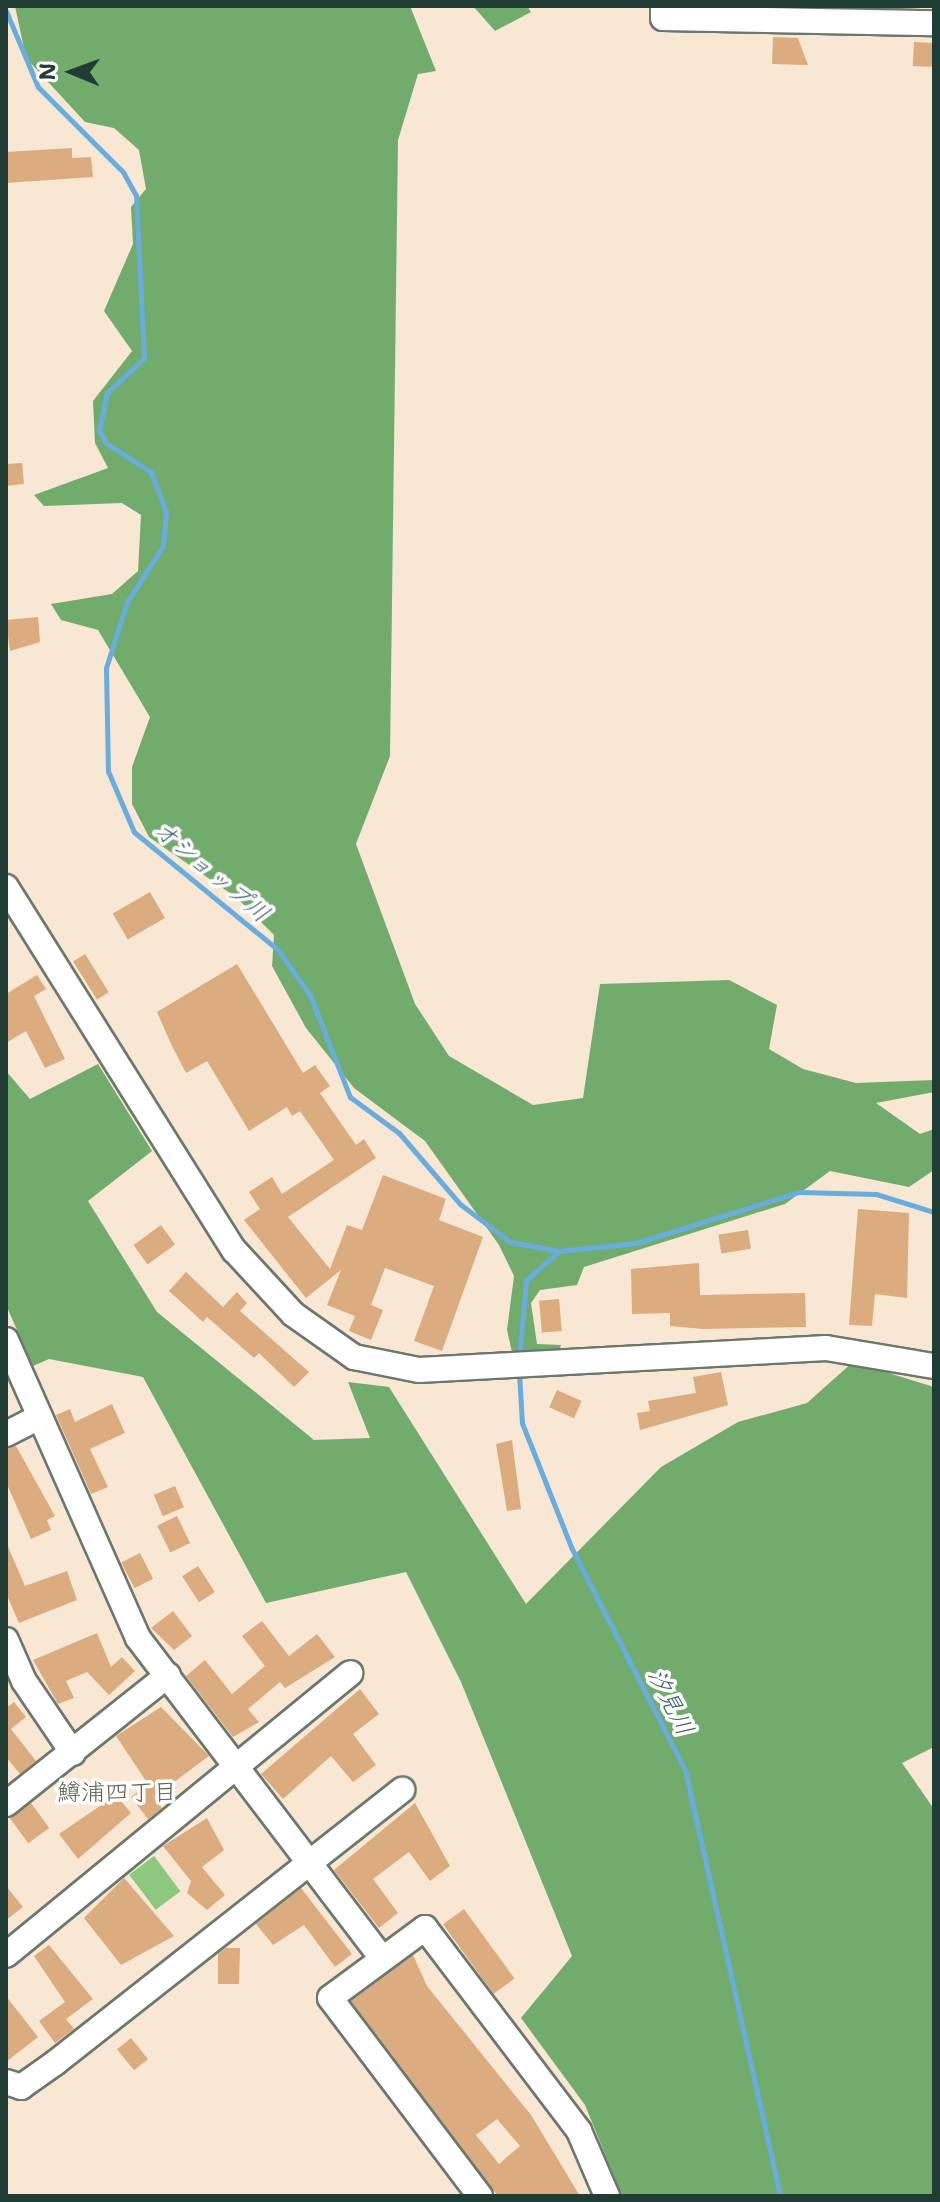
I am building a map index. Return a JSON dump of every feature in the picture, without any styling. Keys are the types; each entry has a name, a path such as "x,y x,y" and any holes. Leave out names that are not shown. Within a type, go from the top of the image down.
{"street":[{"path":"663,6 663,18 878,14 934,23"},
{"path":"6,887 184,1181 293,1314 354,1357 387,1369 517,1368 826,1348 934,1366"},
{"path":"6,1340 118,1601 168,1675 381,1957"},
{"path":"6,1434 39,1417"},
{"path":"6,1640 24,1681 73,1753"},
{"path":"6,1955 239,1770 350,1673"},
{"path":"6,1804 168,1675"},
{"path":"6,2082 21,2087 55,2063 402,1790"},
{"path":"480,2196 330,1998 381,1957 425,1928 579,2131 607,2196"}],"green space":[{"path":"15,6 410,6 436,71 418,74 398,140 390,756 356,844 415,1004 449,1056 533,1105 583,1098 600,984 729,980 777,1005 769,1049 803,1069 856,1083 934,1080 934,1092 876,1103 920,1134 934,1129 934,1170 909,1187 830,1171 785,1204 584,1267 577,1285 540,1290 531,1303 537,1344 561,1345 559,1352 513,1357 507,1330 514,1276 499,1245 425,1141 354,1088 306,1028 272,966 274,935 237,898 149,837 132,804 132,767 150,717 98,630 61,620 51,604 112,594 138,571 141,515 122,503 44,506 34,495 108,468 95,443 93,401 132,351 104,311 133,244 131,207 146,189 139,150 114,128 85,122 26,58"},
{"path":"473,6 527,6 531,12 495,31"},
{"path":"98,1064 152,1151 88,1201 157,1312 314,1440 370,1438 348,1382 389,1387 526,1604 661,1467 738,1422 807,1403 853,1362 934,1387 934,1747 902,1763 934,1809 934,2196 622,2196 585,2105 521,2018 572,1956 461,1682 406,1572 266,1603 143,1377 49,1359 33,1366 6,1305 6,1071 30,1099"},
{"path":"154,1856 180,1891 156,1910 129,1875"}],"building":[{"path":"773,37 798,38 808,65 772,64"},
{"path":"914,42 933,43 932,67 913,66"},
{"path":"72,148 72,158 91,157 93,177 6,183 6,152"},
{"path":"22,463 24,484 6,486 6,464"},
{"path":"38,617 40,642 10,651 6,620"},
{"path":"150,892 165,918 128,939 113,914"},
{"path":"85,954 109,992 97,1000 73,961"},
{"path":"237,964 303,1073 315,1065 330,1086 320,1093 356,1145 364,1139 376,1158 288,1217 330,1269 347,1225 362,1230 383,1175 446,1199 439,1220 483,1237 442,1351 414,1341 434,1286 385,1268 371,1305 383,1310 371,1340 349,1331 355,1316 327,1305 341,1270 306,1298 244,1220 260,1209 249,1192 272,1177 282,1194 334,1160 300,1111 292,1116 287,1107 249,1131 207,1061 186,1073 172,1046 157,1012"},
{"path":"37,975 46,989 34,996 65,1059 45,1068 26,1031 6,1043 6,994"},
{"path":"858,1209 909,1213 907,1298 875,1294 872,1326 849,1325"},
{"path":"161,1225 175,1244 148,1264 133,1245"},
{"path":"748,1230 751,1249 721,1253 718,1235"},
{"path":"699,1263 700,1295 805,1293 806,1327 704,1329 670,1326 670,1313 632,1314 631,1269"},
{"path":"186,1272 223,1307 237,1292 247,1303 240,1311 309,1372 294,1387 259,1353 254,1358 207,1317 203,1322 169,1291"},
{"path":"559,1299 562,1331 542,1333 539,1301"},
{"path":"721,1372 728,1405 640,1430 637,1413 650,1411 648,1401 696,1393 693,1377"},
{"path":"557,1390 582,1401 574,1418 549,1407"},
{"path":"112,1404 125,1433 90,1449 108,1487 91,1494 56,1415 70,1409 75,1422"},
{"path":"512,1440 521,1509 507,1511 496,1444"},
{"path":"16,1446 55,1516 47,1520 51,1530 31,1539 6,1482 6,1449"},
{"path":"175,1486 184,1507 163,1516 154,1495"},
{"path":"177,1516 190,1543 170,1553 157,1526"},
{"path":"6,1542 25,1586 67,1571 77,1600 19,1623 6,1593"},
{"path":"140,1553 153,1579 134,1588 121,1563"},
{"path":"198,1566 215,1592 199,1602 182,1576"},
{"path":"173,1611 192,1636 174,1650 151,1628"},
{"path":"262,1621 289,1656 317,1634 335,1657 285,1688 280,1682 248,1709 259,1722 233,1737 186,1676 205,1660 232,1694 265,1666 242,1636"},
{"path":"97,1633 111,1667 122,1657 135,1671 109,1695 87,1672 66,1681 74,1698 58,1704 33,1660"},
{"path":"360,1689 379,1714 353,1734 376,1765 353,1782 331,1756 283,1799 261,1774"},
{"path":"14,1702 26,1717 11,1729 36,1761 20,1774 6,1757 6,1708"},
{"path":"161,1707 209,1756 154,1797 162,1808 148,1819 131,1797 148,1784 116,1736"},
{"path":"116,1795 131,1813 78,1859 59,1834"},
{"path":"31,1803 49,1828 28,1843 10,1818"},
{"path":"415,1803 450,1866 430,1881 409,1852 373,1879 398,1913 379,1928 334,1870"},
{"path":"207,1818 224,1850 202,1867 225,1895 207,1910 187,1893 191,1881 163,1846"},
{"path":"124,1878 174,1936 121,1965 84,1918"},
{"path":"6,1886 23,1907 6,1920"},
{"path":"301,1888 352,1954 335,1967 304,1925 273,1945 256,1924"},
{"path":"464,1909 515,1979 494,1994 443,1924"},
{"path":"49,1945 93,1999 66,2019 74,2029 55,2043 39,2021 65,2002 34,1956"},
{"path":"226,1948 240,1948 239,1984 218,1984 218,1954"},
{"path":"413,1955 427,1986 531,2115 580,2196 498,2196 351,2001","holes":["497,2119 520,2146 499,2164 476,2135"]},
{"path":"6,1996 38,2037 6,2062"},
{"path":"131,2038 148,2059 134,2070 117,2049"}],"waterway":[{"name":"オショップ川","path":"6,11 38,87 123,172 136,195 144,358 107,393 99,430 106,443 151,472 166,512 163,546 127,602 106,668 108,771 134,832 278,950 310,995 350,1097 399,1133 460,1204 510,1242 559,1251 636,1243 799,1192 876,1194 934,1212"},
{"name":"汐見川","path":"519,1359 526,1280 558,1252"},
{"name":"汐見川","path":"519,1373 522,1423 571,1547 685,1770 780,2196"}],"district":[{"name":"鱒浦四丁目","path":"117,1793"}]}
